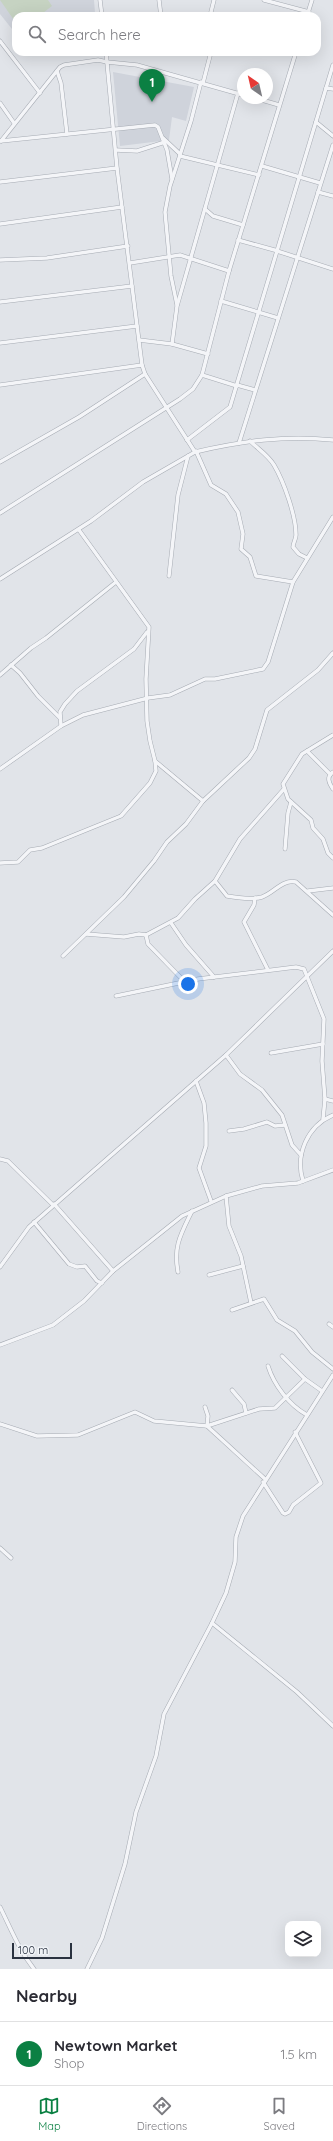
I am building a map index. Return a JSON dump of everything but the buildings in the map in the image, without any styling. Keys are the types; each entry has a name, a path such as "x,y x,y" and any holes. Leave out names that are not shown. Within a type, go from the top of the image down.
{"street":[{"path":"100,0 102,12"},
{"path":"159,0 161,12"},
{"path":"211,12 214,0"},
{"path":"264,0 302,12"},
{"path":"309,12 312,0"},
{"path":"0,41 40,93"},
{"path":"106,56 117,168 142,365 145,374 196,452 212,485 226,494 238,512 243,534 241,549 250,557 256,576 293,582"},
{"path":"177,306 172,285 164,220 172,180 210,56"},
{"path":"0,513 193,389 202,375 238,240 295,56"},
{"path":"0,141 57,71 64,65 92,60 150,67 237,93"},
{"path":"187,440 227,410 237,386 333,64"},
{"path":"57,71 61,83 67,134"},
{"path":"326,88 333,89"},
{"path":"172,344 177,306 237,96"},
{"path":"273,103 279,105"},
{"path":"0,104 14,123"},
{"path":"316,122 333,136"},
{"path":"0,141 113,128 155,125 165,142 172,180"},
{"path":"163,138 180,155 217,166 259,175"},
{"path":"116,150 138,152 165,142"},
{"path":"239,442 333,145"},
{"path":"262,166 320,183"},
{"path":"0,182 117,168"},
{"path":"318,192 333,196"},
{"path":"0,224 122,207"},
{"path":"205,210 216,217 243,225"},
{"path":"238,240 333,269"},
{"path":"0,260 47,258 128,246"},
{"path":"130,262 180,255 191,260 229,271"},
{"path":"0,302 132,286"},
{"path":"221,301 278,318"},
{"path":"0,343 137,326"},
{"path":"139,340 172,344 208,354"},
{"path":"0,385 142,365"},
{"path":"0,462 79,417 145,374"},
{"path":"202,375 255,390"},
{"path":"0,579 78,530 143,482 196,452 239,442 289,437 333,440"},
{"path":"250,441 275,466 282,486 289,495 296,535 293,547 299,554 307,558"},
{"path":"169,576 178,495 188,456"},
{"path":"0,769 61,726 82,715 148,698 170,695 206,679 231,677 260,670 266,667 293,582 333,517"},
{"path":"0,863 18,862 30,850 42,848 121,816 150,783 156,771 150,742 146,679 149,627 78,530"},
{"path":"0,675 116,582"},
{"path":"61,726 60,712 65,704 77,692 134,649 146,635 149,627"},
{"path":"63,956 124,897 149,867 167,842 186,824 203,801 250,758 255,749 267,710 318,670 333,653"},
{"path":"11,665 20,673 38,696 60,718"},
{"path":"333,735 301,756 284,780 284,789 291,802 311,820 313,828 323,839 328,853 333,858"},
{"path":"307,751 332,773 328,781 333,789"},
{"path":"155,761 203,801"},
{"path":"86,934 124,937 139,934 146,935 171,923 182,915 194,899 215,880 240,838 284,789"},
{"path":"285,849 288,813 291,802"},
{"path":"215,880 227,896 255,898 265,896 280,886 292,881 308,891 333,915"},
{"path":"308,891 333,888"},
{"path":"255,898 254,905 244,922 268,970"},
{"path":"171,923 186,945 214,977"},
{"path":"146,935 148,944 184,981"},
{"path":"0,1267 34,1222 226,1055 295,987 308,977 333,951"},
{"path":"116,996 184,981 268,970 300,967 304,969 324,1019 322,1061 325,1099 323,1119"},
{"path":"271,1053 323,1044"},
{"path":"226,1055 243,1077 264,1093 283,1117 294,1148 301,1155"},
{"path":"196,1081 204,1103 206,1124 206,1146 199,1168 211,1201"},
{"path":"325,1099 333,1101"},
{"path":"304,1181 299,1165 301,1155 310,1133 323,1119 333,1115"},
{"path":"229,1131 244,1130 267,1122 275,1126 286,1125"},
{"path":"0,1159 8,1161 54,1204 113,1270"},
{"path":"0,1345 53,1325 84,1301 113,1270 128,1261 170,1224 211,1201 262,1186 286,1185 304,1181 333,1170"},
{"path":"226,1196 229,1226 243,1266 251,1303"},
{"path":"178,1272 176,1252 177,1244 192,1211"},
{"path":"34,1222 69,1264 77,1267 85,1266 97,1281 102,1283"},
{"path":"209,1275 243,1266"},
{"path":"232,1310 260,1299 266,1300 277,1320 295,1331 312,1352 333,1369"},
{"path":"282,1356 305,1379 322,1391"},
{"path":"268,1366 287,1397 298,1410 307,1415"},
{"path":"87,1969 102,1938 125,1864 136,1812 156,1756 164,1714 212,1623 226,1593 235,1562 236,1538 243,1516 264,1480 333,1375"},
{"path":"0,1424 37,1436 78,1435 135,1412 154,1421 207,1426 260,1409 275,1408 305,1379"},
{"path":"232,1390 244,1404 246,1413"},
{"path":"205,1407 208,1416 207,1426"},
{"path":"207,1426 264,1480 283,1513 286,1514 293,1505 321,1483 295,1432"},
{"path":"0,1548 11,1558"},
{"path":"212,1623 297,1692 333,1726"},
{"path":"0,1907 14,1934 18,1947 34,1969"}],"shaded area":[{"path":"0,0 94,0 95,12 12,12 12,29 0,14"},
{"path":"113,72 194,87 186,121 172,117 169,140 120,146"}],"green space":[{"path":"0,0 48,0 52,6 44,12 12,12 12,17"}],"place":[{"name":"Newtown Market","path":"152,102"}]}
